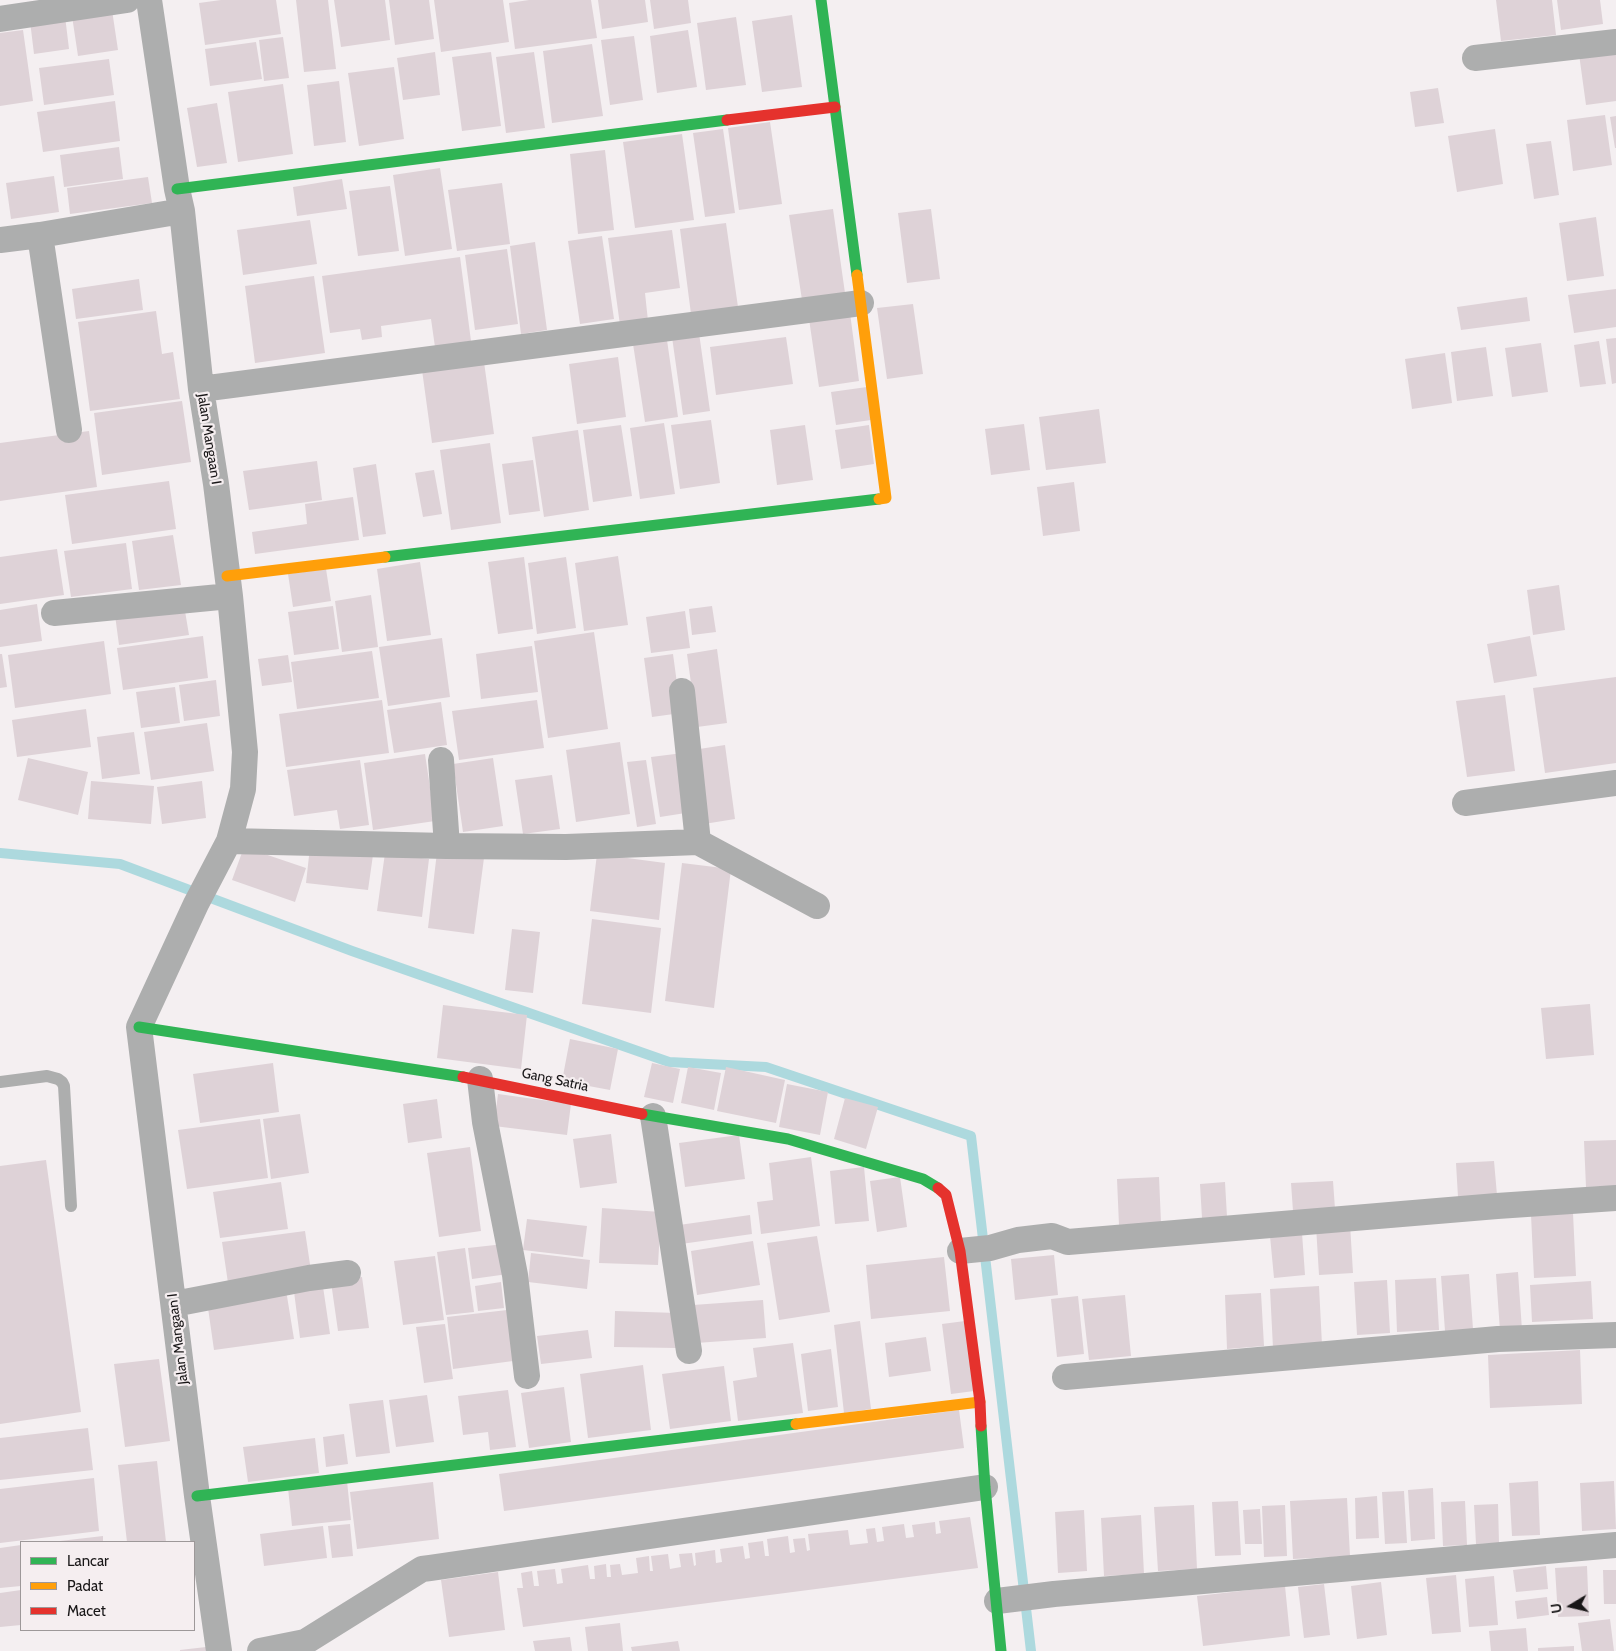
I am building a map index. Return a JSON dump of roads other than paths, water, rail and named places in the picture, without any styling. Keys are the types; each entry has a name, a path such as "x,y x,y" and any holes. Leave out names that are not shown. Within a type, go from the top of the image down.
{"street":[{"path":"0,19 128,0"},
{"name":"Jalan Mangaan I","path":"149,0 179,200 201,389 216,484 229,586 245,752 242,789 228,841 213,874 196,904 139,1027 197,1496 219,1651"},
{"path":"54,613 229,586 886,498 821,0"},
{"path":"1475,58 1616,42"},
{"path":"0,240 40,235 179,200 835,107"},
{"path":"40,235 68,430"},
{"path":"201,389 861,303"},
{"path":"682,691 698,842"},
{"path":"441,760 447,846"},
{"path":"1465,803 1616,783"},
{"path":"228,841 566,847 698,842 817,906"},
{"name":"Gang Satria","path":"139,1027 480,1079 653,1116 788,1139 924,1179 938,1187 946,1195 949,1205 974,1250"},
{"path":"480,1079 485,1122 515,1275 527,1376"},
{"path":"653,1116 689,1350"},
{"path":"1001,1651 1002,1600 985,1487 974,1250 1018,1240 1052,1236 1068,1242 1616,1198"},
{"path":"174,1304 309,1278 348,1273"},
{"path":"1065,1377 1498,1338 1616,1335"},
{"path":"197,1496 980,1402"},
{"path":"260,1651 312,1639 422,1570 430,1568 985,1487"},
{"path":"1002,1600 1616,1545"}],"lane":[{"path":"0,1082 47,1076 58,1079 64,1086 71,1206"}],"waterway":[{"path":"0,853 120,864 352,951 669,1062 766,1067 971,1136 1031,1651"}]}
